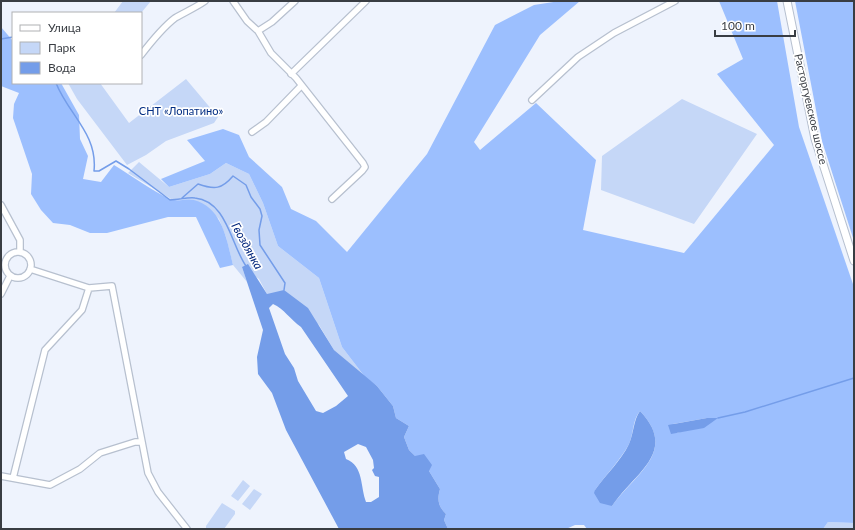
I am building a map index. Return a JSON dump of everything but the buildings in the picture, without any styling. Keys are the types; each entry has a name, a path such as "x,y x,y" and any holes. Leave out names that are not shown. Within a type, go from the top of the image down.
{"main road":[{"name":"Расторгуевское шоссе","path":"787,1 815,139 854,261"}],"street":[{"path":"142,54 156,36 174,19 192,11 205,1"},
{"path":"233,1 248,21 258,31 271,53 291,74 363,163 365,167 332,199"},
{"path":"258,31 272,22 295,1"},
{"path":"291,74 366,1"},
{"path":"532,100 578,57 614,34 675,1"},
{"path":"252,132 266,122 301,86"},
{"path":"1,206 20,240 20,252"},
{"path":"12,252 20,252 28,256 30,261 30,269 26,275 21,277 10,276 5,268 3,259 12,252"},
{"path":"30,269 89,288 112,286 151,481 187,529"},
{"path":"1,294 10,276"},
{"path":"13,478 45,350 82,310 89,288"},
{"path":"1,476 50,485 80,469 100,453 142,442"}],"green space":[{"path":"123,1 151,1 142,12 115,12"},
{"name":"СНТ «Лопатино»","path":"186,79 218,117 214,123 166,141 146,155 127,165 77,99 69,84 101,84 129,123"},
{"path":"682,99 757,134 694,224 601,190 602,156"},
{"path":"139,162 169,187 210,174 226,163 249,174 263,203 278,246 319,278 342,347 365,377 334,350 319,325 267,294 259,279 242,267 247,282 233,265 226,237 219,219 202,204 193,200 171,199 128,173"},
{"path":"243,480 250,486 238,501 231,496"},
{"path":"254,489 262,494 250,510 242,504"},
{"path":"222,503 235,511 235,514 224,529 206,529 206,526"},
{"path":"828,522 854,523 854,529 823,529"}],"shaded area":[{"path":"560,1 580,1 540,35 474,142 480,150 536,103 596,160 583,230 684,253 774,145 717,74 743,59 719,1 777,1 799,127 854,287 854,523 828,522 823,529 587,529 584,525 575,525 566,529 448,529 444,520 446,514 439,503 440,489 429,471 409,450 404,437 409,426 396,418 393,406 377,386 365,377 342,347 319,278 278,246 263,203 249,174 226,163 210,174 169,187 161,179 205,161 187,140 223,129 239,135 249,157 282,187 291,209 316,221 347,252 427,154 495,25 534,5","holes":["640,411 651,426 655,439 654,451 649,462 641,473 612,506 595,490 629,444 634,423","707,418 718,418 677,433 673,424"]},
{"path":"795,1 854,2 854,241 822,141"},
{"path":"1,27 12,40 12,84 62,84 79,115 80,139 88,156 83,179 101,182 114,165 170,199 194,200 204,204 218,218 222,226 233,265 220,268 196,217 168,217 107,233 90,233 70,225 53,223 41,210 31,194 32,174 13,118 14,104 19,93 1,86"}],"water":[{"path":"248,264 267,294 284,290 308,308 334,350 377,386 393,406 396,418 409,426 404,437 409,450 415,456 424,454 432,465 429,471 440,489 439,503 446,514 444,520 448,529 339,529 286,430 272,393 258,374 257,357 263,330 242,267","holes":["273,304 301,327 348,396 336,406 323,413 316,411 298,381 294,368 285,354 269,308","358,444 366,447 373,460 374,468 372,470 375,476 379,477 379,497 371,502 366,502 359,472 352,462 346,459 344,452"]},
{"path":"640,411 651,426 655,438 654,450 649,462 612,506 600,503 594,493 595,490 626,450 631,440 636,419"},
{"path":"707,418 718,418 704,428 671,434 668,425"}],"waterway":[{"name":"Гвоздянка","path":"1,39 12,37"},
{"name":"Гвоздянка","path":"56,84 61,94 87,135 94,158 94,171 99,171 116,161 170,200 195,198 206,201 221,215 246,266"},
{"path":"182,198 198,184 214,188 222,186 233,176 246,185 251,197 260,209 262,216 259,230 260,245 285,283 284,290"},
{"path":"718,418 745,412 854,378"}]}
